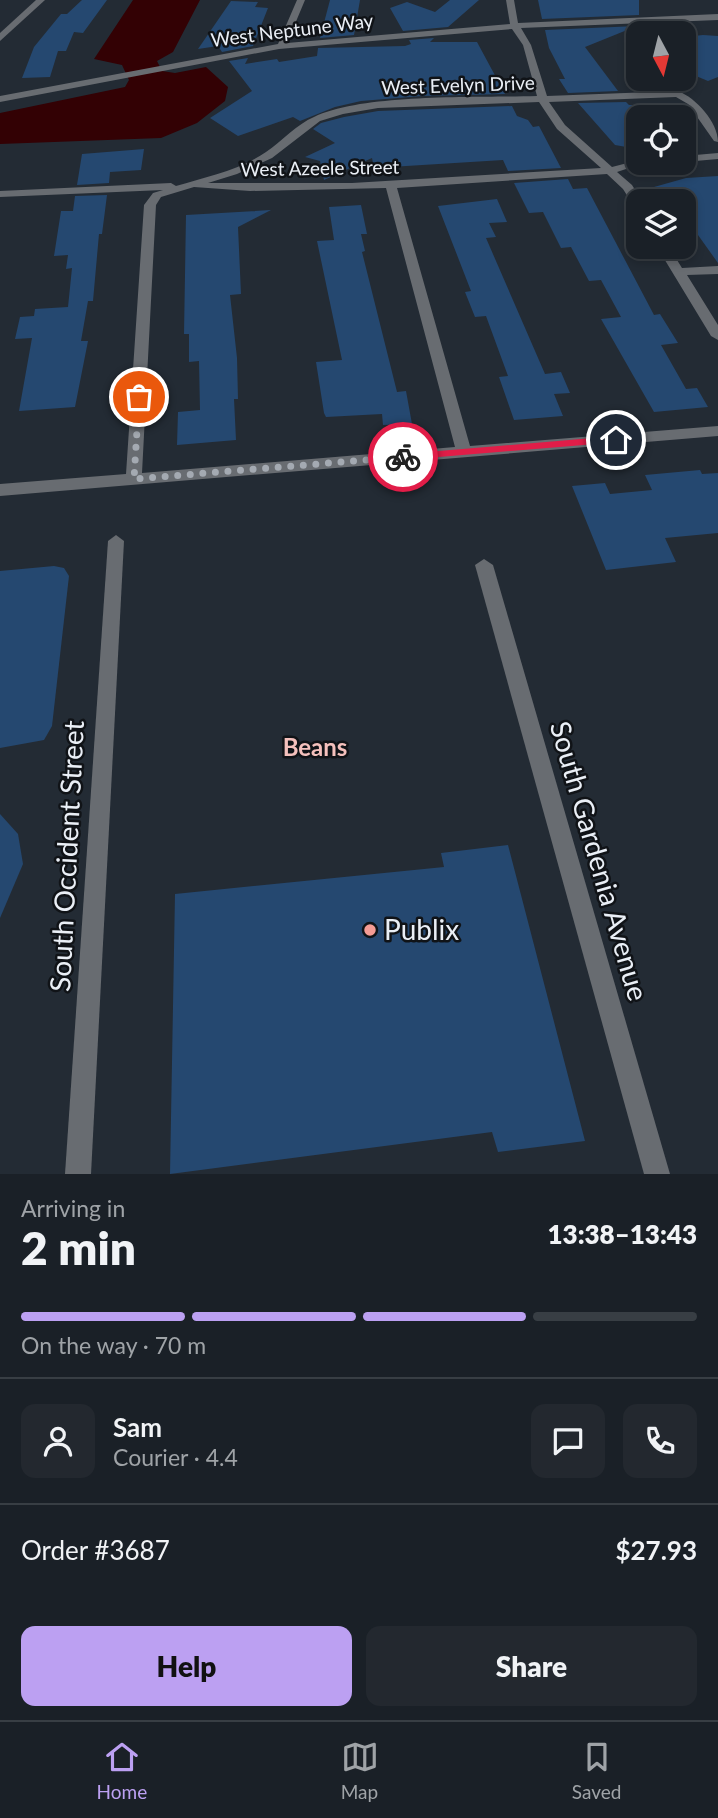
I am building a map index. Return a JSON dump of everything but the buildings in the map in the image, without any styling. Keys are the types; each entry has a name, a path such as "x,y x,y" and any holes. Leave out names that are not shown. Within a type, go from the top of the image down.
{"street":[{"path":"0,38 41,0"},
{"path":"281,47 302,0"},
{"path":"510,0 514,25 527,45 543,100 561,127 629,189"},
{"name":"West Neptune Way","path":"0,99 173,64 281,47 514,25 718,17"},
{"name":"West Evelyn Drive","path":"184,185 233,172 268,156 316,119 378,105 678,94 691,102 718,139"},
{"path":"696,158 718,156"},
{"path":"256,162 258,173 268,183 285,189"},
{"name":"West Azeele Street","path":"0,194 184,185 285,189 608,171 626,166"},
{"path":"390,184 464,452"},
{"path":"134,479 150,205 157,195 184,185"},
{"path":"671,259 718,336"},
{"path":"679,272 718,270"},
{"path":"0,490 718,431"},
{"name":"South Occident Street","path":"78,1174 116,541"},
{"name":"South Gardenia Avenue","path":"484,565 657,1174"}],"shaded area":[{"path":"133,0 200,0 173,52 157,61 162,71 175,73 206,67 228,87 225,101 197,123 161,138 0,144 0,113 125,87 129,80 122,65 94,59"}],"way so far":[{"path":"139,397 134,479 403,457"}],"place":[{"name":"Publix","path":"370,930"}],"district":[{"name":"Beans","path":"315,748"}],"route":[{"path":"403,457 616,440"}]}
